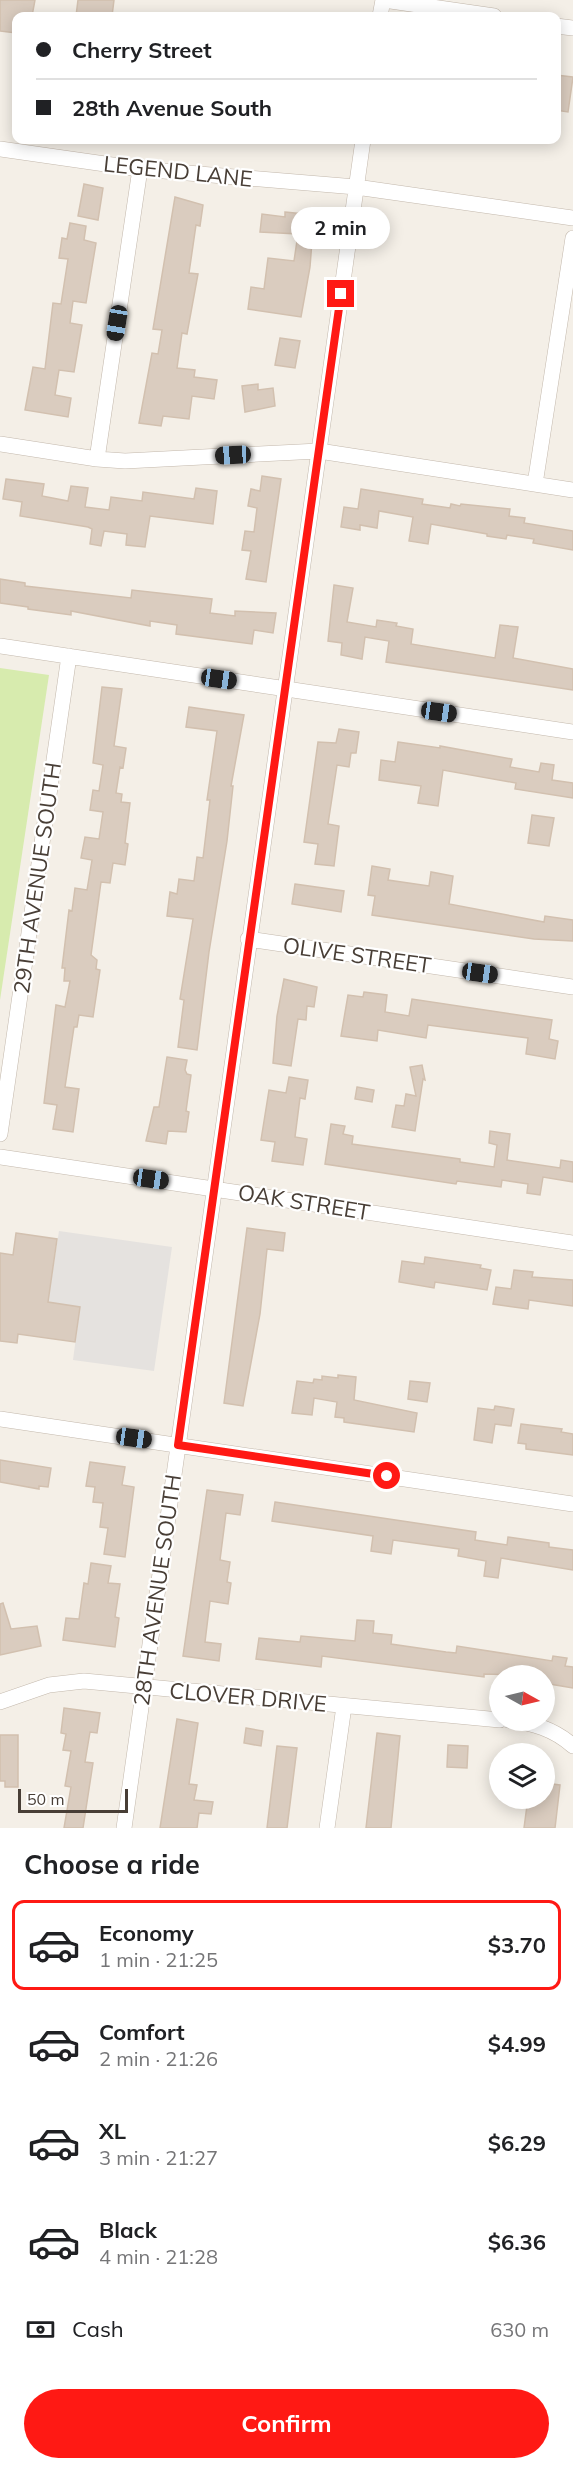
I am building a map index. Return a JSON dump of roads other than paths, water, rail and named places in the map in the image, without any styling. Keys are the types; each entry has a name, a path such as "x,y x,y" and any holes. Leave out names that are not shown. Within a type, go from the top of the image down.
{"street":[{"path":"383,0 466,12"},
{"name":"28TH AVENUE SOUTH","path":"124,1828 216,1188 248,939 362,144"},
{"name":"LEGEND LANE","path":"0,149 141,169 356,187 573,218"},
{"path":"96,459 141,169"},
{"path":"535,484 573,238"},
{"path":"0,444 96,459 125,460 319,451 573,490"},
{"path":"0,646 573,732"},
{"name":"29TH AVENUE SOUTH","path":"0,1134 69,656"},
{"name":"OLIVE STREET","path":"248,939 573,987"},
{"name":"OAK STREET","path":"0,1157 573,1243"},
{"path":"0,1419 573,1504"},
{"name":"CLOVER DRIVE","path":"0,1702 50,1685 84,1681 489,1719"},
{"path":"327,1828 344,1706"},
{"path":"552,1731 560,1734 573,1746"}]}
